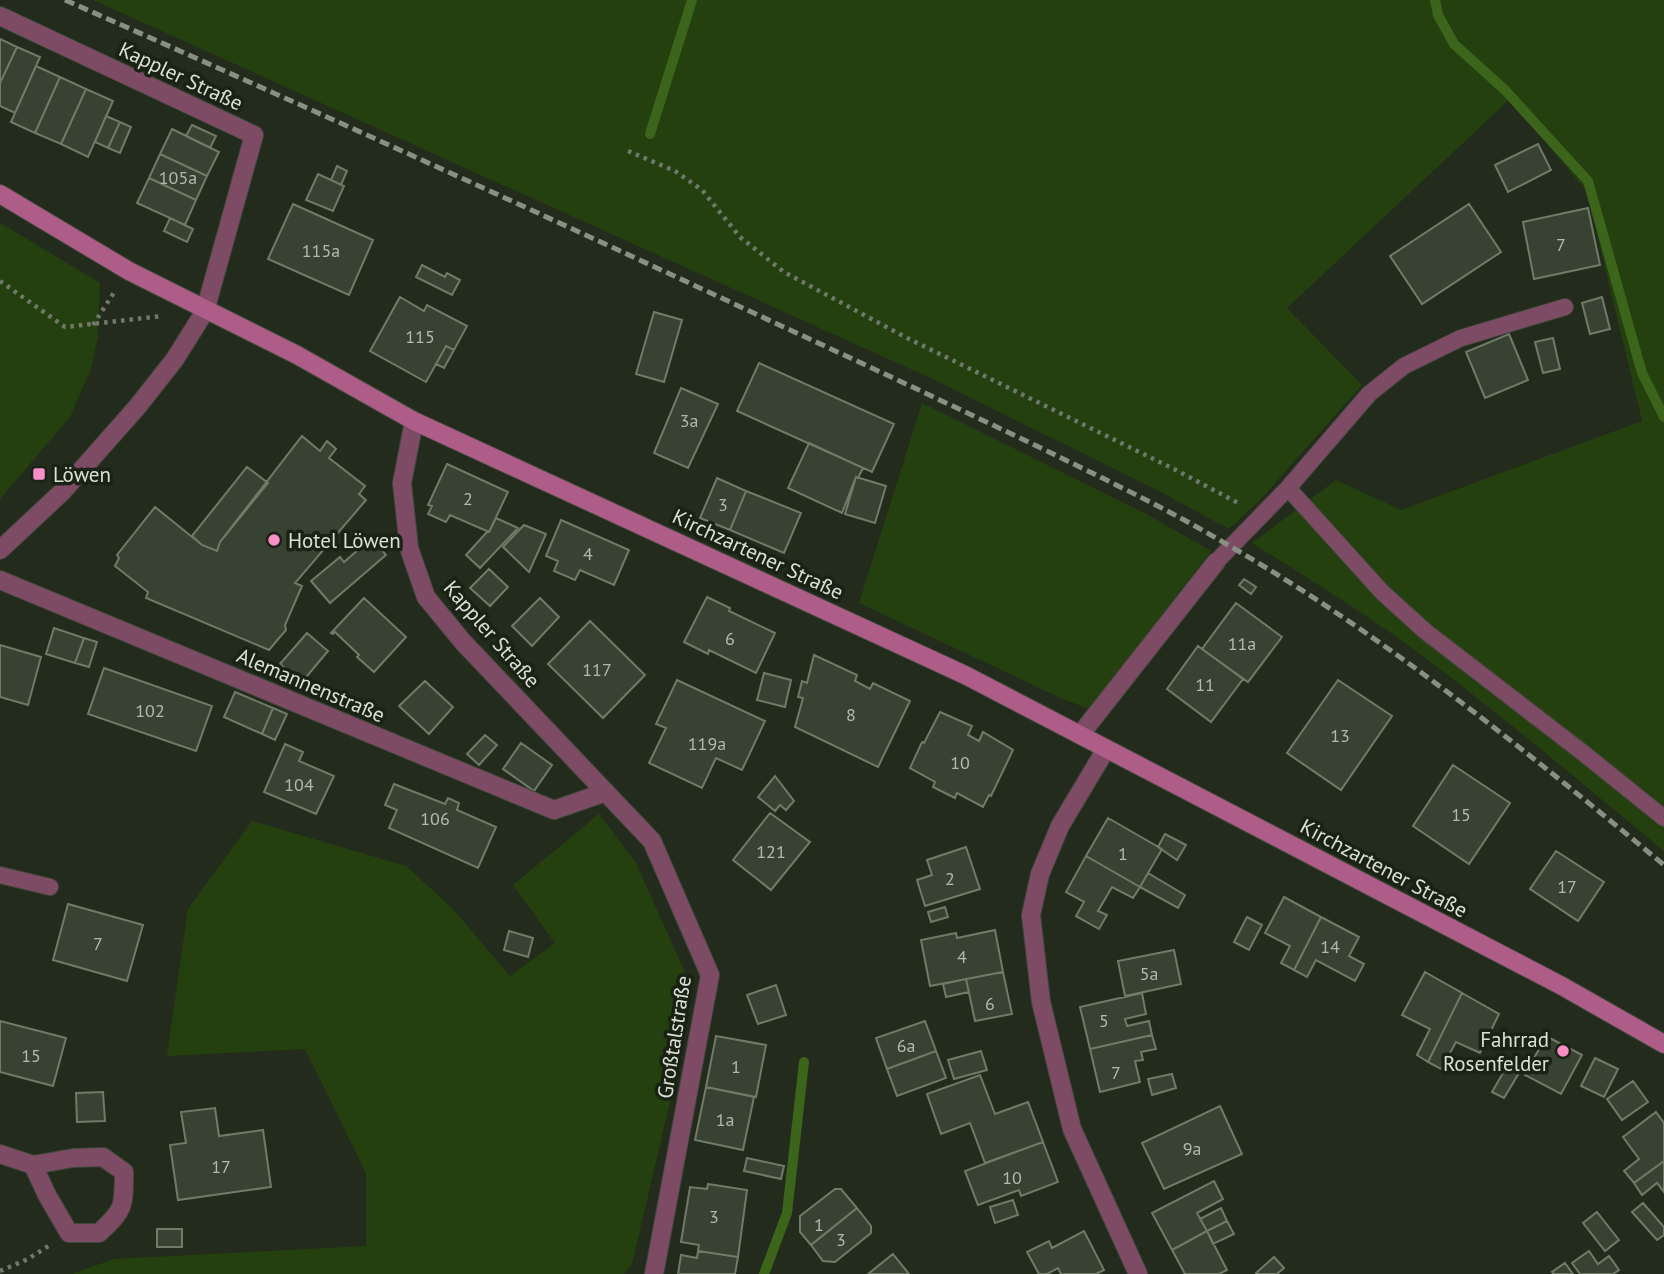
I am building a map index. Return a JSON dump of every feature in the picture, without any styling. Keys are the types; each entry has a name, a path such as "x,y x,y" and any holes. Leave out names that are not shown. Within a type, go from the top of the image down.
{"street":[{"name":"Kappler Straße","path":"0,16 254,135 205,311"},
{"path":"0,194 129,271 296,355 414,421"},
{"path":"0,551 62,492 138,406 175,359 205,311"},
{"name":"Kappler Straße","path":"414,421 402,483 409,548 426,597 463,642 606,792"},
{"name":"Kirchzartener Straße","path":"414,421 965,675 1562,986 1664,1044"},
{"path":"1080,735 1216,562"},
{"name":"Alemannenstraße","path":"0,580 554,810 606,792"},
{"path":"1106,749 1060,826 1040,874 1031,915 1041,1002 1072,1129 1138,1274"},
{"name":"Großtalstraße","path":"606,792 652,841 710,975 654,1274"},
{"path":"0,1154 33,1165 73,1158 103,1157 124,1172 124,1194 119,1214 99,1233 69,1233 33,1165"}],"lane":[{"path":"1216,562 1288,488 1369,394 1404,366 1461,338 1565,307"},
{"path":"1288,488 1382,593 1425,631 1664,818"},
{"path":"0,875 50,887"}],"path":[{"path":"628,151 676,171 702,190 740,237 783,272 907,338 1230,497 1259,518"},
{"path":"93,326 129,271"},
{"path":"0,281 65,327 93,326 205,311"},
{"path":"0,1271 28,1259 69,1233"}],"green space":[{"path":"93,0 1664,0 1664,851 1420,654 1252,543 1336,480 1401,510 1642,421 1587,192 1510,99 1287,308 1362,385 1260,500 1229,529 1159,491 935,380"},
{"path":"0,223 100,283 98,336 91,369 70,417 0,499"},
{"path":"922,403 1146,514 1211,551 1112,679 1092,710 1063,699 859,603"},
{"path":"599,814 636,863 687,977 683,1047 632,1264 624,1274 72,1274 114,1259 366,1246 366,1173 305,1049 167,1056 188,909 252,821 406,866 452,908 510,976 555,943 513,885"}],"building":[{"path":"0,39 17,47 0,83"},
{"path":"17,47 40,57 15,113 0,106 0,83"},
{"path":"36,66 60,77 35,133 11,122"},
{"path":"60,77 86,89 61,144 35,133"},
{"path":"86,89 113,101 88,157 61,144"},
{"path":"106,116 120,122 108,148 95,142"},
{"path":"120,122 131,127 120,153 108,148"},
{"path":"192,125 216,136 210,148 186,136"},
{"path":"172,129 219,152 207,176 160,154"},
{"path":"1538,144 1551,170 1508,192 1495,165"},
{"path":"160,154 207,176 196,200 149,178"},
{"path":"337,166 347,171 341,185 331,180"},
{"path":"318,174 344,186 333,211 306,200"},
{"path":"149,178 196,200 185,225 137,203"},
{"path":"293,204 373,240 349,295 268,259"},
{"path":"1469,204 1501,252 1422,304 1390,256"},
{"path":"1588,208 1600,265 1534,279 1523,222"},
{"path":"170,218 193,229 187,242 164,231"},
{"path":"422,265 445,277 447,273 460,280 452,295 416,277"},
{"path":"400,297 424,311 427,305 467,326 454,350 446,346 426,382 370,351"},
{"path":"1602,297 1610,329 1590,334 1582,303"},
{"path":"654,312 682,320 664,382 636,374"},
{"path":"1509,334 1528,380 1485,398 1466,352"},
{"path":"1553,338 1560,369 1543,373 1535,342"},
{"path":"446,346 454,350 444,368 436,364"},
{"path":"759,363 894,424 872,472 737,411"},
{"path":"681,388 718,404 688,468 654,453"},
{"path":"302,436 320,451 327,441 336,449 329,458 365,486 359,494 366,500 295,583 302,586 285,625 286,630 269,650 146,598 148,592 115,566 119,558 117,555 155,507 202,545 217,551 220,542"},
{"path":"809,443 863,468 858,478 856,477 842,513 788,488"},
{"path":"447,464 508,492 489,532 450,515 446,522 428,514 432,506 428,505"},
{"path":"247,467 268,483 220,542 217,551 202,545 192,536"},
{"path":"856,477 886,486 875,523 845,514"},
{"path":"717,478 746,491 730,530 700,518"},
{"path":"746,491 801,513 784,553 730,530"},
{"path":"496,518 518,528 480,568 466,555 489,532"},
{"path":"561,520 629,550 614,585 580,570 575,580 554,571 558,561 546,556"},
{"path":"524,525 546,534 529,572 503,547"},
{"path":"372,538 386,555 330,603 311,581 340,557 344,562"},
{"path":"489,569 508,587 490,606 470,588"},
{"path":"1244,579 1256,587 1251,594 1239,585"},
{"path":"707,597 775,633 756,673 709,650 708,654 684,642"},
{"path":"364,598 406,637 374,672 335,632 331,633"},
{"path":"540,598 559,617 532,646 512,626"},
{"path":"1236,603 1282,637 1248,682 1202,649"},
{"path":"590,621 645,675 603,718 548,664"},
{"path":"54,628 84,638 75,663 46,654"},
{"path":"307,633 328,651 302,682 280,664"},
{"path":"84,638 97,642 89,667 75,663"},
{"path":"0,645 41,657 28,705 0,697"},
{"path":"1198,646 1243,679 1211,722 1167,689"},
{"path":"814,655 857,675 855,681 870,689 873,683 910,701 878,767 795,727 803,698 798,697 802,681 807,683"},
{"path":"104,668 212,706 196,751 88,714"},
{"path":"764,673 791,680 785,707 757,700"},
{"path":"677,680 765,721 742,770 716,758 702,788 649,763 666,728 656,724"},
{"path":"1338,680 1392,716 1341,790 1287,753"},
{"path":"425,681 453,707 429,734 399,706"},
{"path":"235,692 273,708 262,734 224,717"},
{"path":"273,708 287,714 275,740 262,734"},
{"path":"940,712 972,726 968,735 979,741 983,732 1013,750 983,807 957,793 955,798 933,787 935,782 910,768"},
{"path":"485,735 497,745 479,765 467,754"},
{"path":"521,743 552,765 534,791 503,769"},
{"path":"285,744 303,752 299,761 334,776 316,814 264,792"},
{"path":"1453,765 1510,803 1469,864 1413,826"},
{"path":"775,776 794,801 786,810 780,805 775,811 758,797"},
{"path":"394,784 445,804 448,798 459,803 457,810 496,827 478,868 389,828 397,810 385,805"},
{"path":"770,813 810,842 771,890 733,860"},
{"path":"1108,818 1162,849 1140,887 1086,856"},
{"path":"1165,834 1186,845 1177,860 1158,847"},
{"path":"966,847 980,889 925,906 917,880 932,875 927,860"},
{"path":"1556,851 1604,882 1578,921 1530,889"},
{"path":"1086,856 1140,887 1133,898 1112,887 1098,911 1107,915 1099,929 1076,916 1084,902 1066,892"},
{"path":"1148,873 1185,895 1178,908 1140,887"},
{"path":"1284,897 1321,917 1294,970 1281,963 1290,946 1265,933"},
{"path":"68,904 143,925 127,981 53,960"},
{"path":"945,907 948,917 931,922 928,912"},
{"path":"1247,917 1262,925 1249,950 1234,942"},
{"path":"1321,917 1359,937 1349,956 1364,964 1355,981 1316,960 1307,977 1294,970"},
{"path":"995,930 1003,972 930,986 921,940 956,933 957,938"},
{"path":"509,931 533,938 528,957 504,950"},
{"path":"1174,950 1181,984 1125,996 1118,961"},
{"path":"1003,972 1012,1014 975,1021 966,979"},
{"path":"1425,972 1462,993 1428,1062 1417,1055 1430,1029 1402,1015"},
{"path":"966,979 969,992 946,997 943,984"},
{"path":"776,985 786,1015 758,1024 747,995"},
{"path":"1142,993 1146,1014 1125,1019 1127,1026 1149,1021 1152,1035 1090,1049 1080,1007"},
{"path":"1462,993 1499,1014 1480,1053 1456,1042 1441,1069 1428,1062"},
{"path":"0,1021 66,1038 53,1086 0,1072"},
{"path":"925,1021 936,1051 887,1069 876,1038"},
{"path":"1152,1035 1156,1049 1141,1052 1143,1060 1135,1061 1140,1082 1100,1092 1090,1049"},
{"path":"716,1036 766,1045 756,1097 706,1087"},
{"path":"1546,1036 1582,1055 1561,1094 1525,1075"},
{"path":"936,1051 946,1078 897,1096 887,1069"},
{"path":"981,1051 987,1070 954,1079 948,1060"},
{"path":"1595,1058 1618,1069 1604,1097 1581,1086"},
{"path":"1507,1066 1519,1073 1504,1098 1492,1092"},
{"path":"1172,1074 1176,1088 1152,1095 1148,1079"},
{"path":"980,1075 995,1114 1028,1102 1043,1142 985,1163 970,1123 941,1134 927,1094"},
{"path":"1633,1081 1648,1102 1622,1120 1607,1099"},
{"path":"706,1087 754,1097 743,1150 695,1140"},
{"path":"103,1092 105,1121 77,1122 76,1093"},
{"path":"1220,1106 1242,1154 1164,1189 1142,1143"},
{"path":"215,1108 219,1136 263,1130 271,1187 178,1200 170,1145 186,1143 181,1112"},
{"path":"1656,1112 1664,1123 1664,1161 1634,1183 1624,1171 1639,1159 1623,1137"},
{"path":"1043,1142 1058,1182 1021,1196 1019,1190 978,1205 965,1171"},
{"path":"747,1158 784,1166 781,1179 744,1171"},
{"path":"1664,1161 1664,1192 1657,1183 1642,1195 1634,1183"},
{"path":"1214,1181 1223,1199 1197,1213 1207,1231 1172,1250 1152,1213"},
{"path":"708,1184 747,1190 738,1257 698,1251 699,1245 681,1242 690,1187 707,1189"},
{"path":"835,1189 841,1189 857,1208 811,1245 800,1232 800,1216"},
{"path":"1013,1200 1018,1215 995,1223 990,1207"},
{"path":"1643,1203 1664,1227 1664,1235 1657,1240 1632,1212"},
{"path":"857,1208 871,1226 871,1233 835,1262 823,1261 811,1245"},
{"path":"1221,1208 1227,1221 1207,1231 1200,1219"},
{"path":"1597,1212 1619,1240 1605,1251 1583,1223"},
{"path":"1227,1221 1234,1234 1213,1244 1207,1231"},
{"path":"157,1229 182,1229 182,1247 157,1247"},
{"path":"1084,1231 1104,1270 1096,1274 1061,1274 1058,1268 1047,1274 1039,1274 1027,1252 1049,1241 1052,1248"},
{"path":"1207,1231 1227,1270 1219,1274 1185,1274 1172,1250"},
{"path":"698,1251 738,1257 735,1274 678,1274 681,1255 697,1258"},
{"path":"1589,1251 1598,1264 1609,1256 1619,1270 1613,1274 1580,1274 1572,1263"},
{"path":"893,1254 909,1274 868,1274"},
{"path":"1274,1257 1284,1268 1277,1274 1256,1273"},
{"path":"1565,1263 1573,1274 1552,1272"}],"waterway":[{"path":"650,134 692,0"},
{"path":"1435,0 1438,15 1454,44 1505,90 1588,181 1642,373 1664,417"},
{"path":"764,1274 787,1213 804,1062"}],"railway":[{"path":"65,0 510,200 875,369 1182,519 1286,580 1398,656 1506,737 1664,865"}],"place":[{"name":"Löwen","path":"39,474"},
{"name":"Hotel Löwen","path":"274,540"},
{"name":"Fahrrad Rosenfelder","path":"1563,1051"}]}
